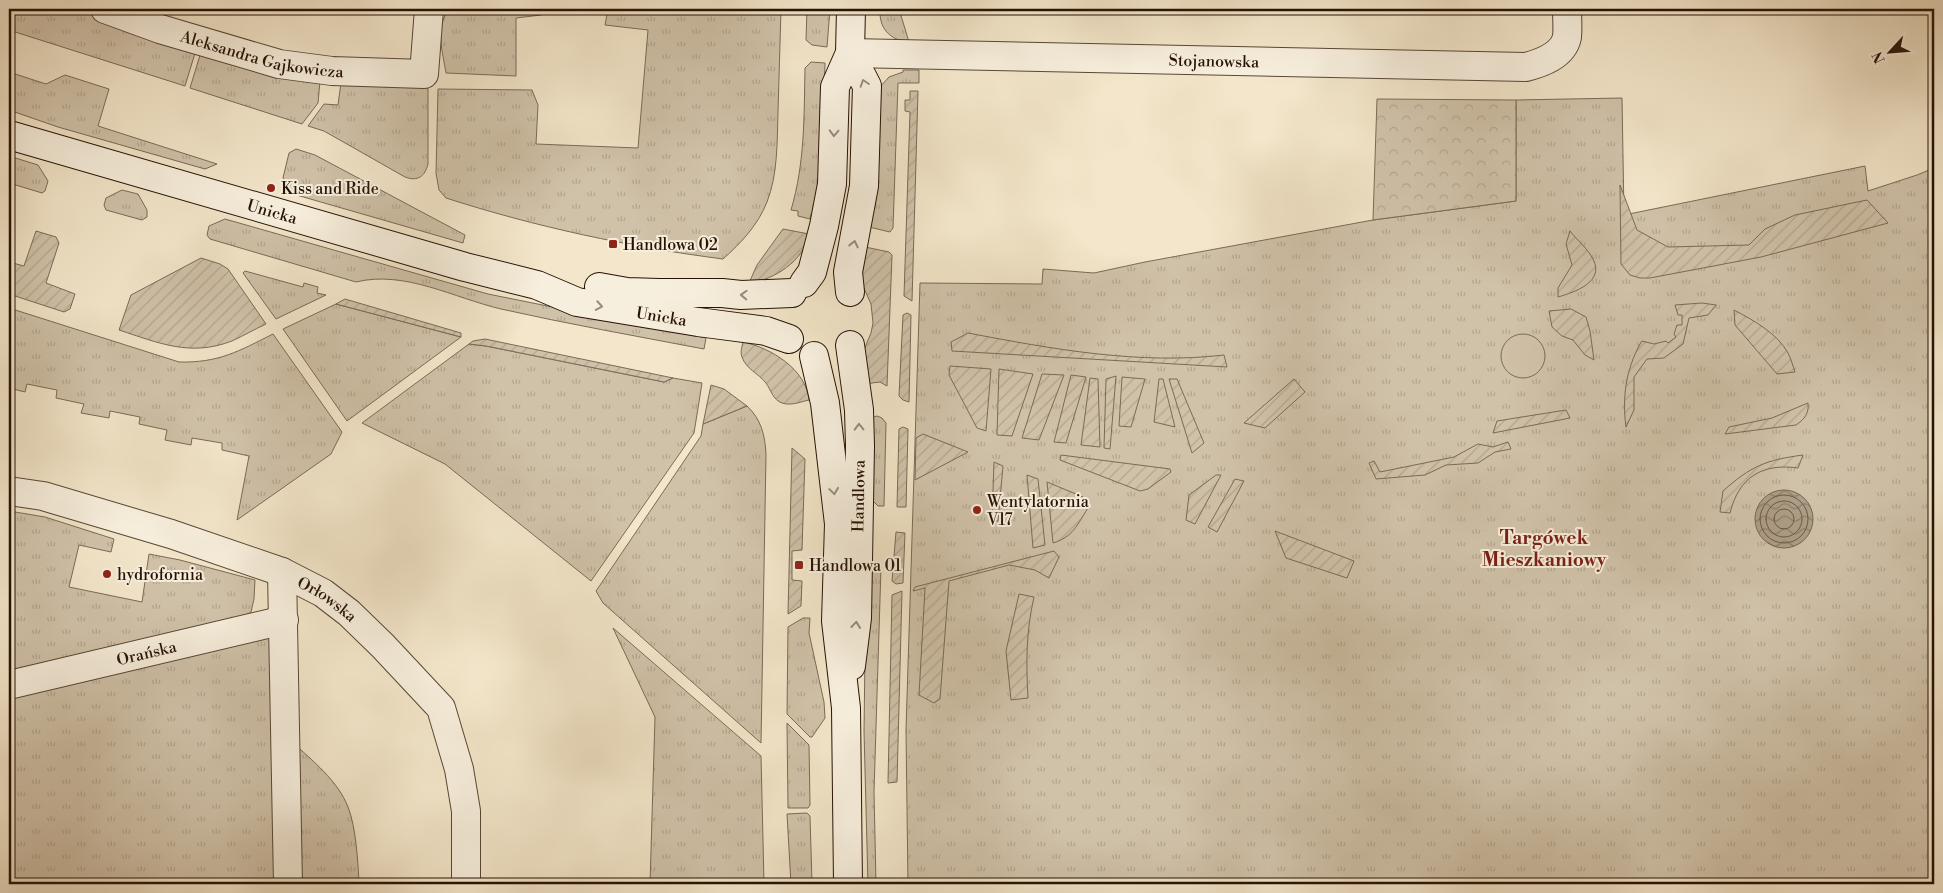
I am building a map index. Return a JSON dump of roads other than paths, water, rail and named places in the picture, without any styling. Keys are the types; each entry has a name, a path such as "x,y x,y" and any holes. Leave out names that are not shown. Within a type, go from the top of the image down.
{"street":[{"name":"Aleksandra Gajkowicza","path":"105,9 160,29 279,64 332,71 424,74 428,9"},
{"name":"Handlowa","path":"798,288 812,272 824,226 832,184 835,87 850,53 851,9"},
{"name":"Stojanowska","path":"850,53 1526,67 1544,62 1557,53 1567,39 1567,9"},
{"name":"Handlowa","path":"846,708 857,618 860,446 855,318 848,272 864,186 867,86 850,53"},
{"name":"Unicka","path":"9,134 465,266 537,284 578,302 766,331 788,339"},
{"path":"816,280 828,280 840,284 855,318 833,355 824,357 814,356 804,353 788,339 784,330 783,310 798,288 816,280"},
{"name":"Unicka","path":"537,284 584,285 627,292 741,295 798,288"},
{"name":"Handlowa","path":"814,356 825,403 839,524 836,621 846,708 848,884"},
{"name":"Orłowska","path":"9,492 43,496 171,534 282,572 323,594 349,613 384,646 441,708 459,769 466,811 466,884"},
{"path":"282,572 288,884"},
{"name":"Orańska","path":"9,685 284,620"}],"water":[{"path":"1784,490 1795,492 1808,503 1813,519 1811,530 1800,543 1784,548 1773,546 1760,535 1755,519 1757,508 1768,495"}],"place":[{"name":"Kiss and Ride","path":"271,188"},
{"name":"Handlowa 02","path":"613,244"},
{"name":"Wentylatornia V17","path":"977,510"},
{"name":"Handlowa 01","path":"799,565"},
{"name":"hydrofornia","path":"107,574"}],"district":[{"name":"Targówek Mieszkaniowy","path":"1544,548"}]}
